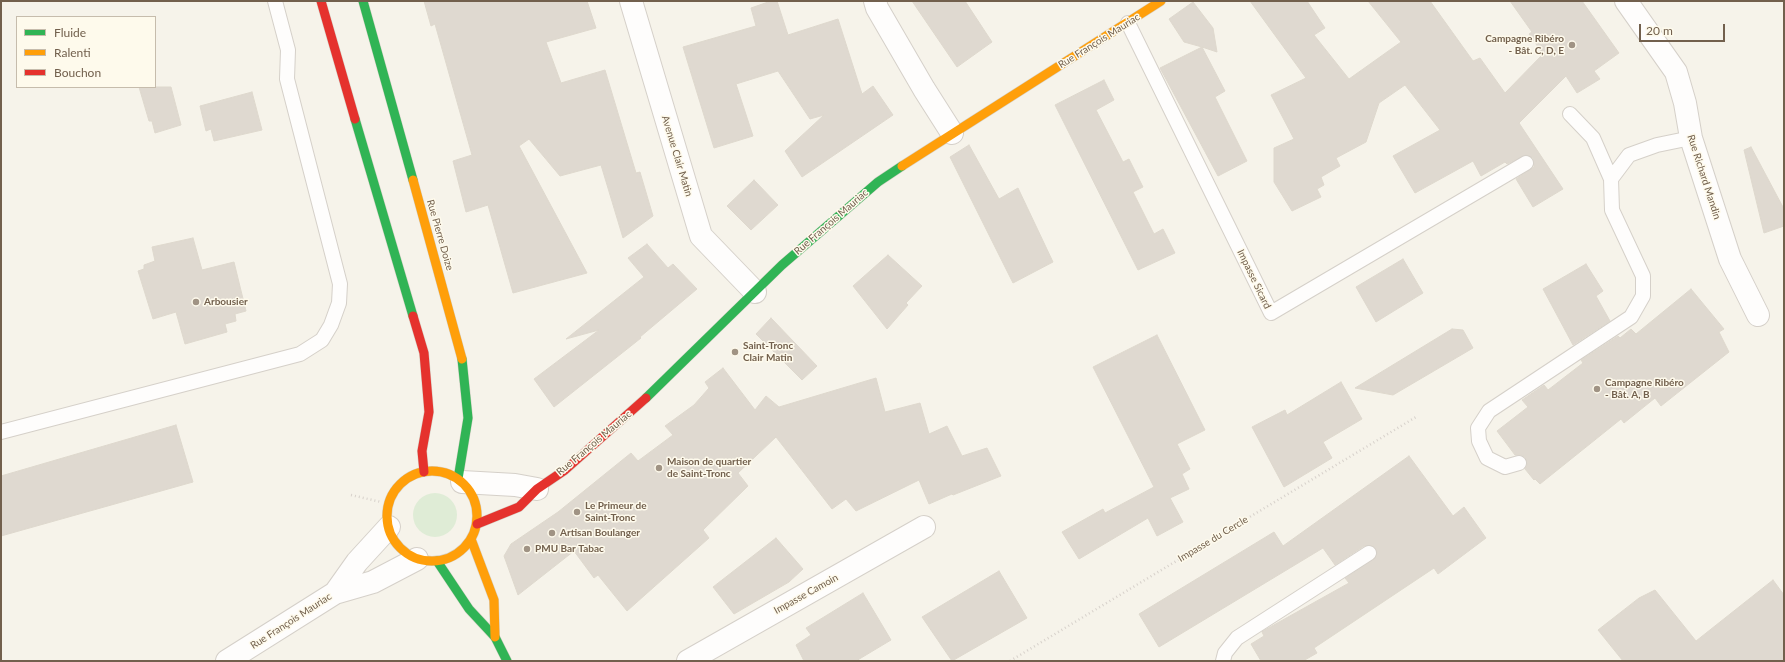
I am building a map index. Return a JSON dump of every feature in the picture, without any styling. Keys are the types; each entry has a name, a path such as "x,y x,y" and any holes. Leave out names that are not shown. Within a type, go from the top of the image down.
{"street":[{"path":"321,1 424,353 429,412 422,451 424,472"},
{"name":"Rue Pierre Doize","path":"363,1 461,351 468,418 460,481"},
{"name":"Avenue Clair Matin","path":"631,1 701,236 755,292"},
{"path":"875,1 924,89 952,133"},
{"name":"Rue François Mauriac","path":"227,661 335,592 373,582 427,560 451,558 462,550 471,539 477,524 519,507 536,489 564,470 614,428 662,384 782,265 867,191 1136,12 1161,1"},
{"name":"Rue Richard Mandin","path":"1626,1 1676,72 1685,103 1691,138 1730,259 1758,315"},
{"path":"507,661 495,637 427,560 404,552 395,541 388,527 387,516 389,504 394,493 402,483 412,476 424,472 436,471 460,481 515,485 536,489"},
{"path":"460,481 472,494 477,509 477,524"},
{"name":"Rue François Mauriac","path":"335,592 388,527"},
{"name":"Impasse Camoin","path":"688,661 924,527"},
{"path":"471,539 494,600 495,637"}],"lane":[{"path":"1,432 300,354 322,340 331,325 339,303 340,284 287,78 288,50 276,1"},
{"name":"Impasse Sicard","path":"1136,12 1271,313 1526,163"},
{"path":"1519,463 1505,467 1488,458 1479,441 1478,428 1489,411 1631,317 1643,296 1643,276 1612,210 1611,179 1593,138 1570,114"},
{"path":"1611,179 1629,155 1657,145 1691,138"},
{"path":"1223,661 1225,653 1238,638 1369,553"}],"path":[{"name":"Impasse du Cercle","path":"1010,661 1416,417"},
{"path":"351,495 389,504"}],"green space":[{"path":"431,493 439,493 451,499 457,511 457,519 451,531 439,537 431,537 419,531 413,519 413,511 419,499"}],"building":[{"path":"424,1 587,1 596,28 546,42 561,83 605,70 636,173 640,172 653,216 623,238 601,165 560,176 529,139 519,146 587,273 513,293 488,205 466,212 453,161 472,155 435,24 431,26"},
{"path":"771,1 777,1 788,35 838,19 862,94 873,86 893,115 802,177 785,151 824,115 810,119 778,71 736,84 753,136 714,148 683,47 756,26 751,8"},
{"path":"912,1 965,1 992,42 957,67"},
{"path":"1250,1 1307,1 1325,28 1314,35 1349,79 1401,42 1368,1 1430,1 1473,61 1480,58 1505,93 1543,54 1529,34 1532,32 1510,1 1582,1 1619,53 1594,71 1600,79 1577,93 1566,76 1519,123 1563,189 1533,207 1516,179 1534,167 1533,158 1526,155 1507,164 1505,162 1481,176 1473,161 1415,193 1393,156 1440,130 1405,85 1379,103 1366,142 1336,158 1340,166 1321,177 1324,185 1317,189 1321,197 1292,211 1274,182 1274,148 1294,139 1271,95 1306,78"},
{"path":"1193,2 1213,28 1217,52 1184,42 1169,19"},
{"path":"1202,47 1225,91 1215,97 1247,161 1218,176 1160,68"},
{"path":"1104,80 1114,100 1096,110 1123,162 1129,159 1143,187 1133,192 1154,234 1163,229 1175,253 1138,270 1055,105"},
{"path":"171,87 181,125 155,133 152,121 149,121 139,88"},
{"path":"252,92 262,130 214,141 211,129 206,131 200,106"},
{"path":"969,145 999,199 1018,188 1053,262 1013,283 950,157"},
{"path":"1751,147 1784,209 1784,226 1764,233 1744,150"},
{"path":"754,180 778,205 751,230 727,206"},
{"name":"Arbousier","path":"193,238 202,270 234,262 246,311 235,314 236,321 225,324 227,332 185,344 176,312 153,319 138,271 144,269 144,265 155,261 152,247"},
{"path":"647,244 668,268 673,264 697,289 640,337 641,338 554,407 534,379 599,330 566,339 644,277 628,258"},
{"path":"888,255 922,286 906,303 908,305 887,329 853,286"},
{"path":"1403,259 1423,293 1376,322 1356,287"},
{"path":"1586,264 1603,291 1596,296 1610,321 1573,345 1543,289"},
{"name":"Campagne Ribéro - Bât. A, B","path":"1691,289 1724,329 1719,332 1729,352 1661,406 1655,398 1624,423 1621,419 1540,484 1535,479 1534,480 1525,469 1527,465 1525,457 1515,455 1497,431 1528,407 1522,400 1544,385 1548,390 1583,363 1581,360 1618,336 1620,338 1631,329 1636,334"},
{"path":"771,318 817,366 802,380 756,334"},
{"path":"1452,329 1463,330 1473,348 1393,395 1355,388"},
{"path":"1157,335 1205,430 1177,444 1190,469 1182,474 1189,489 1170,498 1183,522 1157,536 1148,518 1079,559 1062,532 1103,509 1105,513 1154,487 1093,367"},
{"path":"723,368 755,410 766,396 779,407 876,378 885,412 920,403 929,434 947,426 962,456 987,448 1001,476 929,504 919,480 856,511 846,499 832,509 776,437 738,473 748,486 703,530 709,538 627,611 598,575 594,578 574,551 518,595 504,556 511,544 558,512 631,453 638,461 673,435 665,426 694,405 709,388 705,382"},
{"path":"1341,382 1362,419 1323,442 1332,458 1284,487 1252,427 1285,410 1287,415"},
{"path":"176,425 193,482 1,536 1,476"},
{"path":"1409,456 1453,516 1464,507 1486,538 1438,574 1434,568 1314,648 1317,653 1303,661 1261,661 1251,644 1264,636 1263,631 1349,583 1345,578 1376,557 1377,552 1373,546 1364,546 1335,565 1323,548 1159,647 1139,614 1274,532 1283,546"},
{"path":"776,538 803,569 789,582 734,614 713,587"},
{"path":"999,571 1027,618 952,661 922,617"},
{"path":"1773,580 1784,595 1784,661 1623,661 1598,630 1639,598 1655,590 1696,641"},
{"path":"863,593 891,640 856,661 804,661 796,645 811,635 806,628"}],"traffic: fast":[{"path":"363,1 413,180"},
{"path":"355,119 413,316"},
{"path":"646,398 782,265 878,182 902,166"},
{"path":"458,479 468,418 462,359"},
{"path":"437,561 469,609 495,637 507,661"}],"traffic: slow":[{"path":"902,166 1161,1"},
{"path":"413,180 462,359"},
{"path":"432,471 449,475 464,484 473,499 477,516 473,533 464,548 449,557 432,561 415,557 400,548 391,533 387,516 391,499 400,484 415,475 432,471"},
{"path":"471,539 494,600 495,637"}],"traffic: jam":[{"path":"321,1 355,119"},
{"path":"413,316 424,353 429,412 422,451 424,472"},
{"path":"477,524 519,507 537,489 565,470 646,398"}],"place":[{"name":"Campagne Ribéro - Bât. C, D, E","path":"1572,45"},
{"name":"Arbousier","path":"196,302"},
{"name":"Saint-Tronc Clair Matin","path":"735,352"},
{"name":"Campagne Ribéro - Bât. A, B","path":"1597,389"},
{"name":"Maison de quartier de Saint-Tronc","path":"659,468"},
{"name":"Le Primeur de Saint-Tronc","path":"577,512"},
{"name":"Artisan Boulanger","path":"552,533"},
{"name":"PMU Bar Tabac","path":"527,549"}]}
